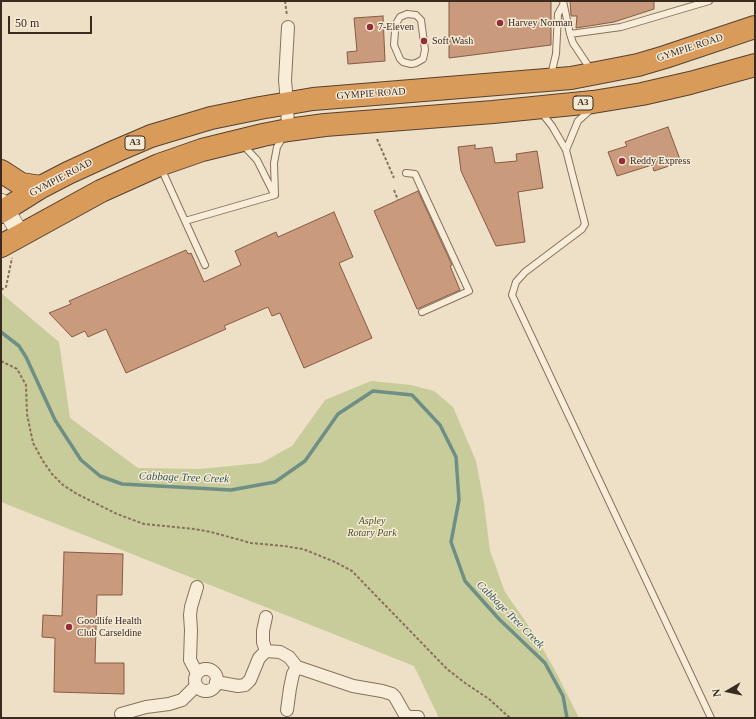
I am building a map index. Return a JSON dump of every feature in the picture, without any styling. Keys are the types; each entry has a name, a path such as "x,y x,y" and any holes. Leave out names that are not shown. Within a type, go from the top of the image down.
{"highway":[{"name":"GYMPIE ROAD","path":"2,207 93,161 151,136 211,118 287,103 325,98 549,80 594,74 638,65 671,56 753,28"},
{"name":"A3","path":"9,242 101,191 159,165 202,150 240,141 288,130 382,120 537,108 593,102 657,91 752,67"},
{"path":"1,171 21,184 41,187"}],"main road":[{"path":"2,207 9,242"}],"street":[{"path":"288,27 285,74 288,130"},
{"path":"197,587 190,607 190,660 197,673"},
{"path":"266,617 263,636 266,651"},
{"path":"216,682 238,686 245,685 250,680 259,658 266,651 280,652 298,667 353,686 392,694 404,713 408,716 418,717"},
{"path":"288,710 293,674 298,667"},
{"path":"203,669 210,670 215,675 216,682 212,689 206,691 196,686 195,680 197,673 203,669"},
{"path":"120,714 182,700 196,686"}],"lane":[{"path":"570,34 622,27 709,1"},
{"path":"563,3 573,43 594,74"},
{"path":"549,80 556,54 558,14 563,3"},
{"path":"407,14 416,15 419,17 424,32 425,50 423,59 411,64 403,62 400,59 394,45 395,31 400,17 407,14"},
{"path":"566,150 578,121 588,112 593,102"},
{"path":"537,108 552,126 566,150 585,224 582,229 525,272 516,282 512,295 711,718"},
{"path":"275,196 274,163 277,147 288,130"},
{"path":"240,141 257,160 275,196"},
{"path":"159,165 205,265"},
{"path":"406,173 415,174 469,291 422,312"},
{"path":"185,221 275,196"}],"path":[{"path":"285,1 288,27"},
{"path":"377,139 394,178"},
{"path":"394,190 398,200"},
{"path":"1,290 6,287 9,242"},
{"path":"1,361 17,369 26,385 27,414 33,443 42,461 52,474 64,485 77,494 117,514 144,524 211,532 251,544 303,549 335,562 352,571 447,668 465,683 489,699 510,718"}],"green space":[{"name":"Aspley Rotary Park","path":"1,293 59,342 70,418 138,468 199,469 261,463 292,446 325,400 371,381 411,385 434,391 453,407 476,461 484,503 490,551 505,592 535,635 579,718 439,718 414,666 1,502"}],"building":[{"name":"Harvey Norman","path":"449,1 551,1 551,45 449,58"},
{"path":"570,1 654,1 654,9 614,22 576,28 577,16 571,16"},
{"path":"383,16 385,61 348,64 347,52 357,51 354,18"},
{"path":"668,127 681,162 654,171 652,165 617,176 608,152 627,146 625,142"},
{"path":"475,145 475,149 492,147 495,163 517,161 516,154 537,151 543,188 518,192 525,242 496,246 461,171 458,147"},
{"path":"418,191 452,265 450,266 460,290 417,309 374,211"},
{"path":"334,212 353,257 339,263 372,338 304,368 280,313 272,316 268,307 224,326 226,329 126,373 106,329 88,337 85,331 72,337 49,313 71,304 69,301 186,250 188,254 191,253 204,282 241,265 235,251 276,232 278,237"},
{"name":"Goodlife Health Club Carseldine","path":"64,552 123,554 122,595 97,595 95,663 124,663 124,694 54,692 55,638 42,637 43,615 62,616"}],"waterway":[{"name":"Cabbage Tree Creek","path":"1,332 19,346 26,357 55,420 81,460 100,476 122,484 231,490 275,482 305,461 338,414 373,391 412,395 440,425 456,457 459,500 451,542 465,581 499,619 545,663 563,696 567,718"}],"place":[{"name":"Harvey Norman","path":"500,23"},
{"name":"7-Eleven","path":"370,27"},
{"name":"Soft Wash","path":"424,41"},
{"name":"Reddy Express","path":"622,161"},
{"name":"Goodlife Health Club Carseldine","path":"69,627"}]}
